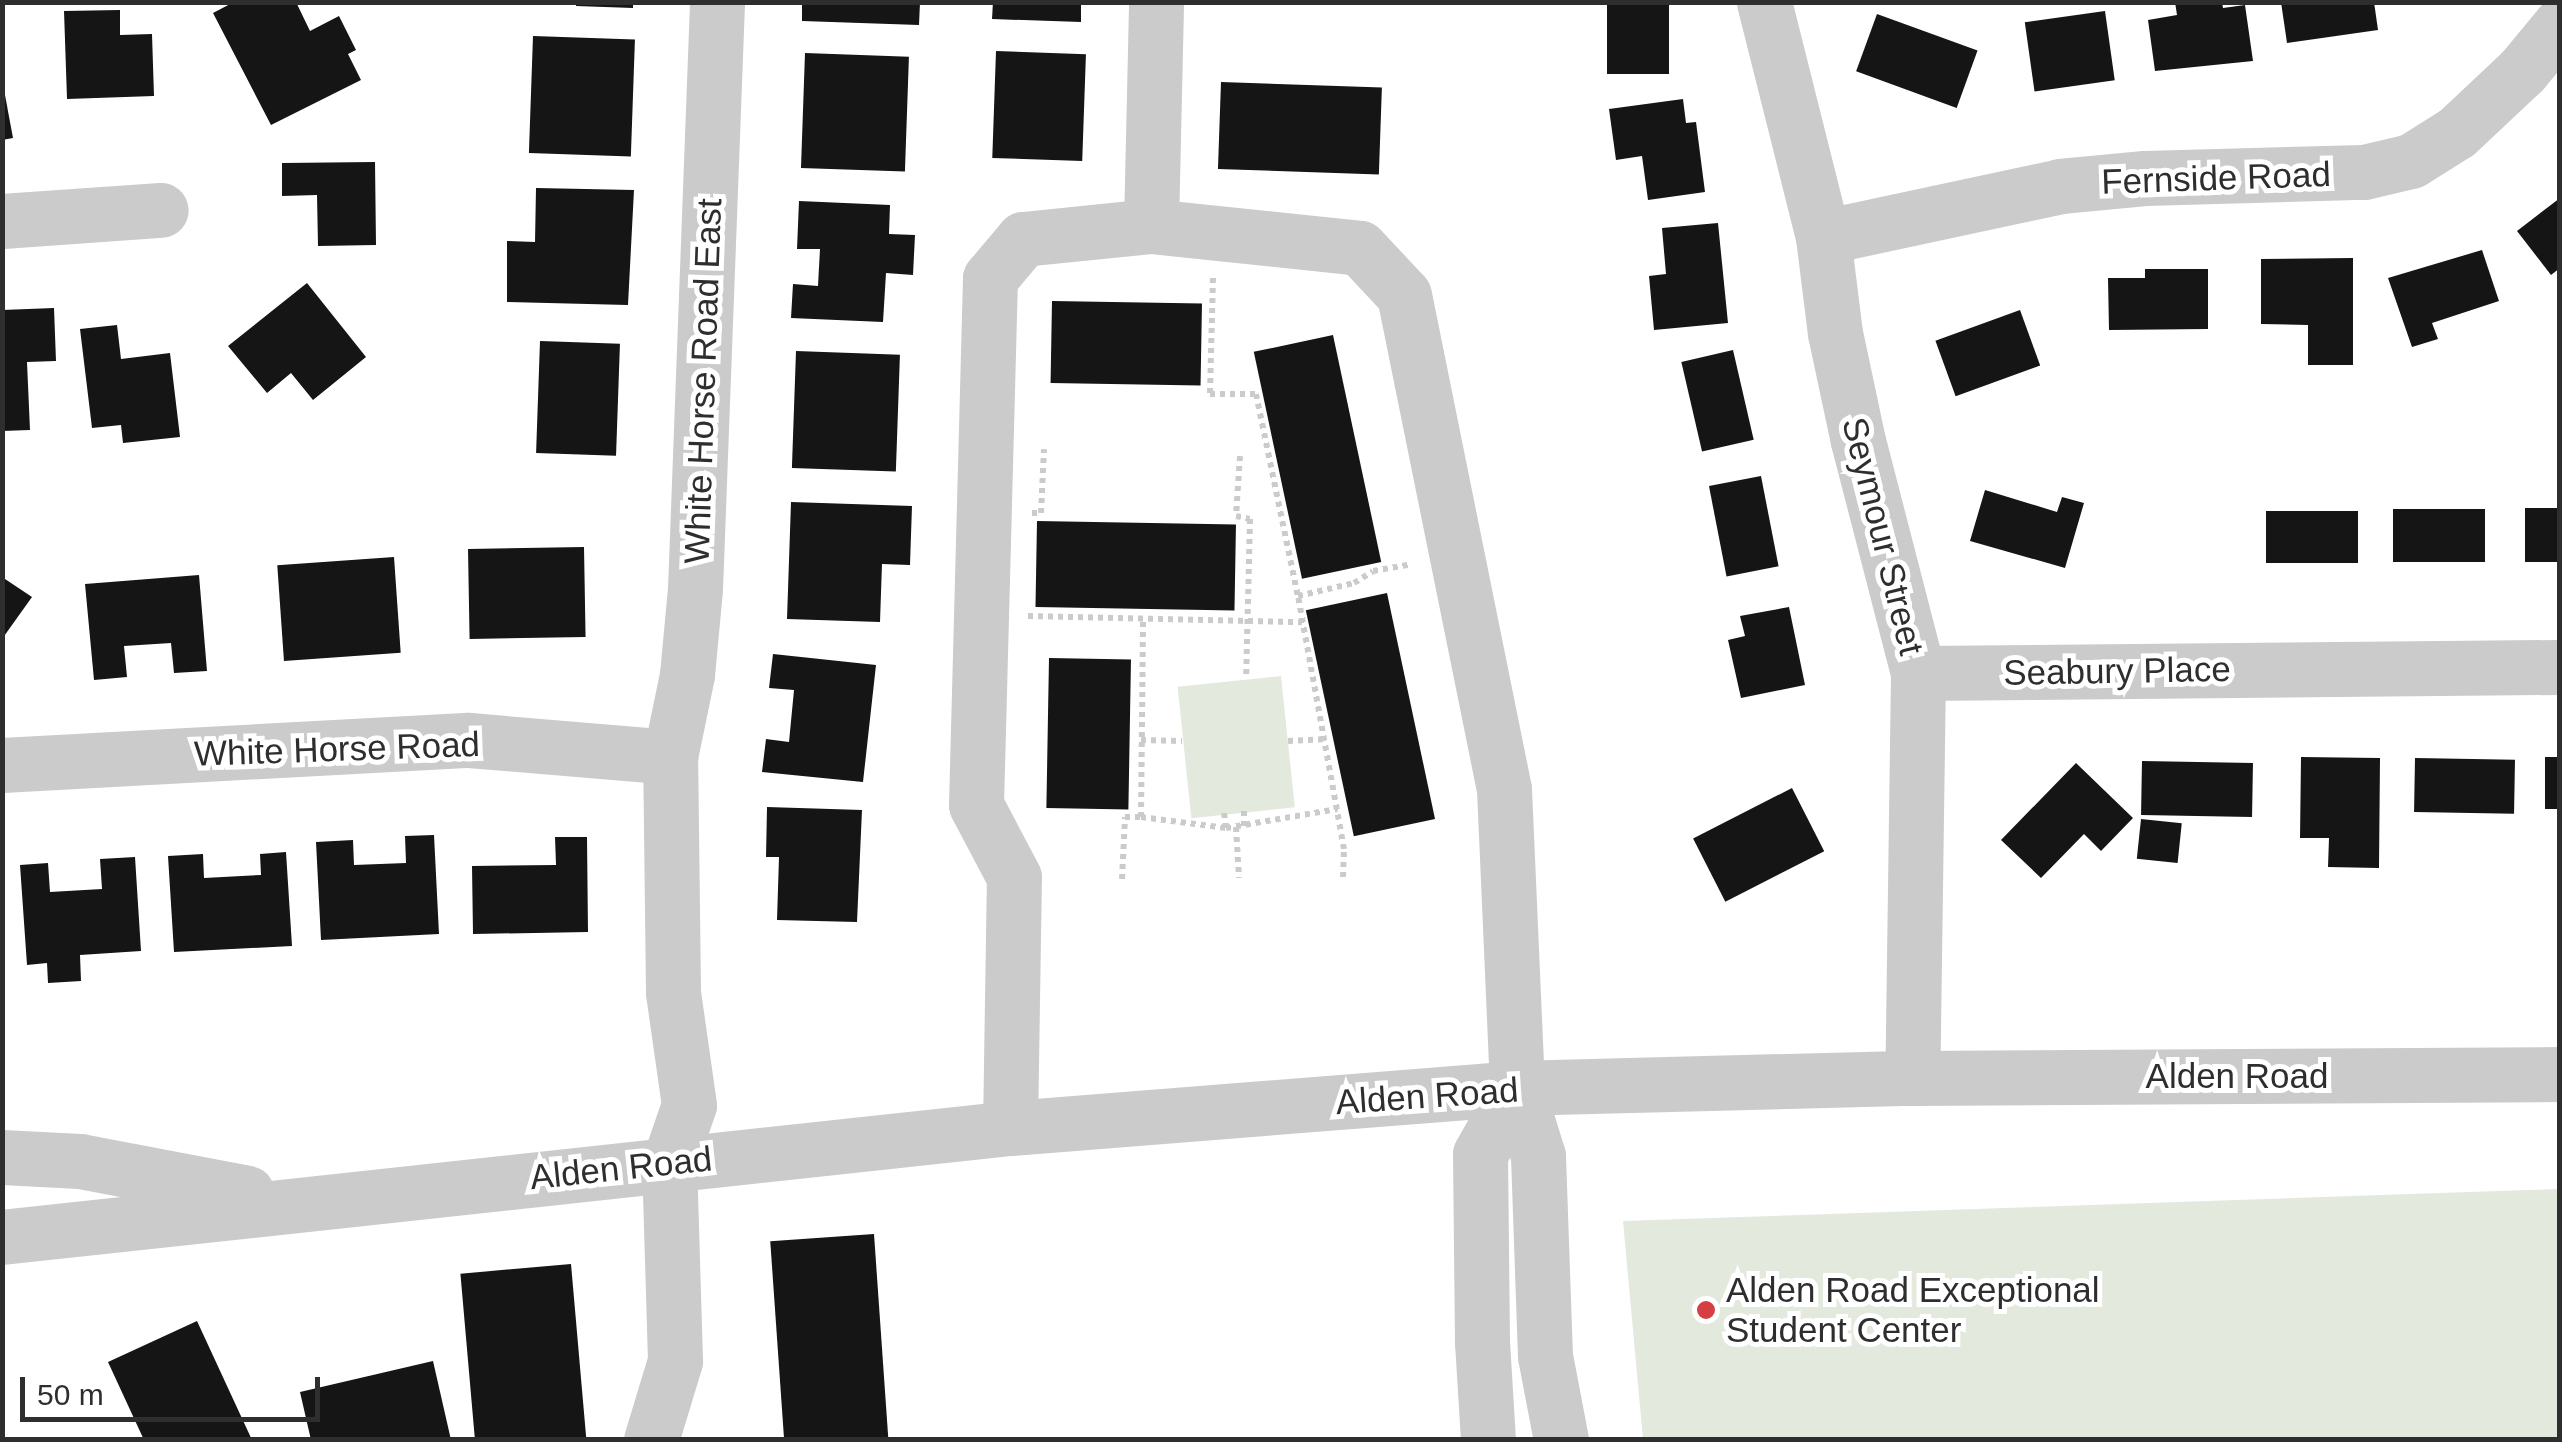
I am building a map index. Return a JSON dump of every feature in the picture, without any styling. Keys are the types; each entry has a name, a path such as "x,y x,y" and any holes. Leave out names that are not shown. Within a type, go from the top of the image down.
{"street":[{"name":"White Horse Road East","path":"669,1163 689,1106 673,992 670,757 687,675 695,588 717,2"},
{"path":"1151,226 1156,2"},
{"name":"Seymour Street","path":"1764,2 1823,237 1835,333 1854,423 1918,673 1912,1078"},
{"name":"Fernside Road","path":"1823,237 2060,186 2145,178 2364,172 2412,161 2457,132 2522,71 2560,25"},
{"path":"2,221 161,210"},
{"path":"1010,1128 1014,876 976,805 990,278 1023,239 1151,226 1360,248 1404,295 1504,789 1518,1088 1538,1156 1545,1356 1561,1440"},
{"name":"Seabury Place","path":"1918,673 2560,666"},
{"name":"White Horse Road","path":"2,766 469,740 670,757"},
{"name":"Alden Road","path":"2,1237 1010,1128 1518,1088 1912,1078 2560,1074"},
{"path":"1488,1440 1480,1154 1518,1088"},
{"name":"Alden Road","path":"2,1157 80,1162 300,1202"},
{"path":"651,1440 674,1361 669,1163"}],"path":[{"path":"1215,233 1210,394 1256,394 1298,596 1336,809 1344,878"},
{"path":"1028,530 1029,513 1042,513 1044,449"},
{"path":"1240,456 1236,516 1250,519 1246,678"},
{"path":"1298,596 1354,583 1373,571 1456,554"},
{"path":"1027,599 1027,616 1302,622"},
{"path":"1140,817 1143,619"},
{"path":"1288,741 1324,739"},
{"path":"1142,740 1182,741"},
{"path":"1122,879 1125,816 1226,828 1336,809"},
{"path":"1239,878 1244,811"},
{"path":"1224,813 1226,828"}],"shaded area":[{"path":"1281,676 1295,807 1191,818 1178,687"},
{"path":"2559,1189 2559,1439 1643,1439 1623,1221"}],"building":[{"path":"234,2 296,2 310,31 339,16 356,50 348,54 361,80 271,125 213,13"},
{"path":"576,2 633,2 633,8 576,6"},
{"path":"802,2 920,2 919,25 802,21"},
{"path":"993,2 1081,2 1081,22 992,19"},
{"path":"1607,2 1669,2 1669,74 1607,74"},
{"path":"2175,2 2222,2 2223,8 2245,5 2253,61 2155,71 2148,20 2177,15"},
{"path":"2281,2 2374,2 2378,30 2287,43"},
{"path":"120,10 120,35 152,34 154,96 67,99 64,11"},
{"path":"2105,11 2115,80 2035,92 2025,22"},
{"path":"1877,14 1978,51 1957,108 1856,71"},
{"path":"533,36 635,40 631,156 529,153"},
{"path":"996,51 1086,54 1082,161 992,158"},
{"path":"805,53 909,57 905,172 801,168"},
{"path":"2,79 13,138 2,140"},
{"path":"1221,82 1382,88 1379,175 1218,169"},
{"path":"1683,99 1686,123 1696,122 1705,192 1648,200 1642,156 1616,160 1609,109"},
{"path":"375,162 376,245 318,246 317,195 282,196 282,163"},
{"path":"536,188 634,190 628,305 507,302 507,241 535,242"},
{"path":"2560,198 2560,268 2551,275 2517,231"},
{"path":"799,201 890,205 889,234 915,235 913,275 886,273 883,322 791,318 793,284 818,286 820,249 797,249"},
{"path":"1718,223 1728,323 1654,330 1649,276 1666,274 1662,228"},
{"path":"2482,250 2499,301 2432,323 2438,339 2412,347 2388,278"},
{"path":"2353,258 2353,365 2308,365 2308,325 2261,324 2261,259"},
{"path":"2145,269 2208,269 2208,329 2109,330 2108,278 2145,278"},
{"path":"307,283 366,357 313,400 291,373 267,393 228,346"},
{"path":"1052,301 1202,304 1201,386 1051,383"},
{"path":"54,308 56,361 27,362 30,430 2,431 2,310"},
{"path":"2020,310 2040,365 1956,396 1935,341"},
{"path":"117,325 121,359 170,353 180,437 123,443 121,425 92,428 80,329"},
{"path":"1333,335 1381,562 1302,579 1254,352"},
{"path":"540,341 620,344 616,456 536,453"},
{"path":"1733,350 1754,440 1702,452 1681,362"},
{"path":"796,351 900,355 896,472 792,468"},
{"path":"1761,476 1779,566 1727,576 1709,486"},
{"path":"1985,490 2057,512 2062,497 2084,503 2065,568 1970,541"},
{"path":"791,502 912,506 910,565 882,564 880,622 787,619"},
{"path":"2525,508 2560,508 2560,562 2525,562"},
{"path":"2393,509 2485,509 2485,562 2393,562"},
{"path":"2266,511 2358,511 2358,563 2266,563"},
{"path":"1037,521 1236,524 1234,610 1035,607"},
{"path":"584,547 586,637 470,639 468,549"},
{"path":"394,557 401,653 284,661 277,565"},
{"path":"199,575 207,671 174,673 171,643 124,646 127,677 94,680 85,584"},
{"path":"2,577 32,597 2,639"},
{"path":"1387,593 1435,819 1354,836 1306,610"},
{"path":"1789,607 1805,685 1741,698 1728,640 1745,636 1740,616"},
{"path":"773,654 876,665 863,782 762,772 766,739 789,742 794,690 769,688"},
{"path":"1049,658 1131,659 1128,809 1046,808"},
{"path":"2301,757 2380,758 2379,868 2328,867 2329,838 2300,838"},
{"path":"2545,757 2560,757 2560,809 2545,809"},
{"path":"2415,758 2515,760 2514,814 2414,812"},
{"path":"2142,761 2253,763 2252,817 2141,815"},
{"path":"2076,763 2133,818 2101,851 2084,834 2041,878 2001,840"},
{"path":"1792,788 1824,851 1725,902 1693,838"},
{"path":"767,807 862,810 857,922 777,920 779,857 766,857"},
{"path":"2141,819 2182,823 2178,863 2137,859"},
{"path":"434,835 439,934 321,940 316,842 353,840 354,865 406,863 405,836"},
{"path":"555,837 587,837 588,932 473,934 472,866 556,865"},
{"path":"286,852 292,946 174,952 168,856 203,854 204,878 261,875 260,854"},
{"path":"135,857 141,951 80,955 81,981 48,983 47,963 27,965 20,865 48,863 50,892 102,889 100,859"},
{"path":"874,1234 888,1440 784,1440 770,1241"},
{"path":"571,1264 586,1440 475,1440 460,1274"},
{"path":"197,1321 252,1440 144,1440 108,1362"},
{"path":"433,1361 451,1440 311,1440 300,1392"}],"place":[{"name":"Alden Road Exceptional Student Center","path":"1706,1310"}]}
